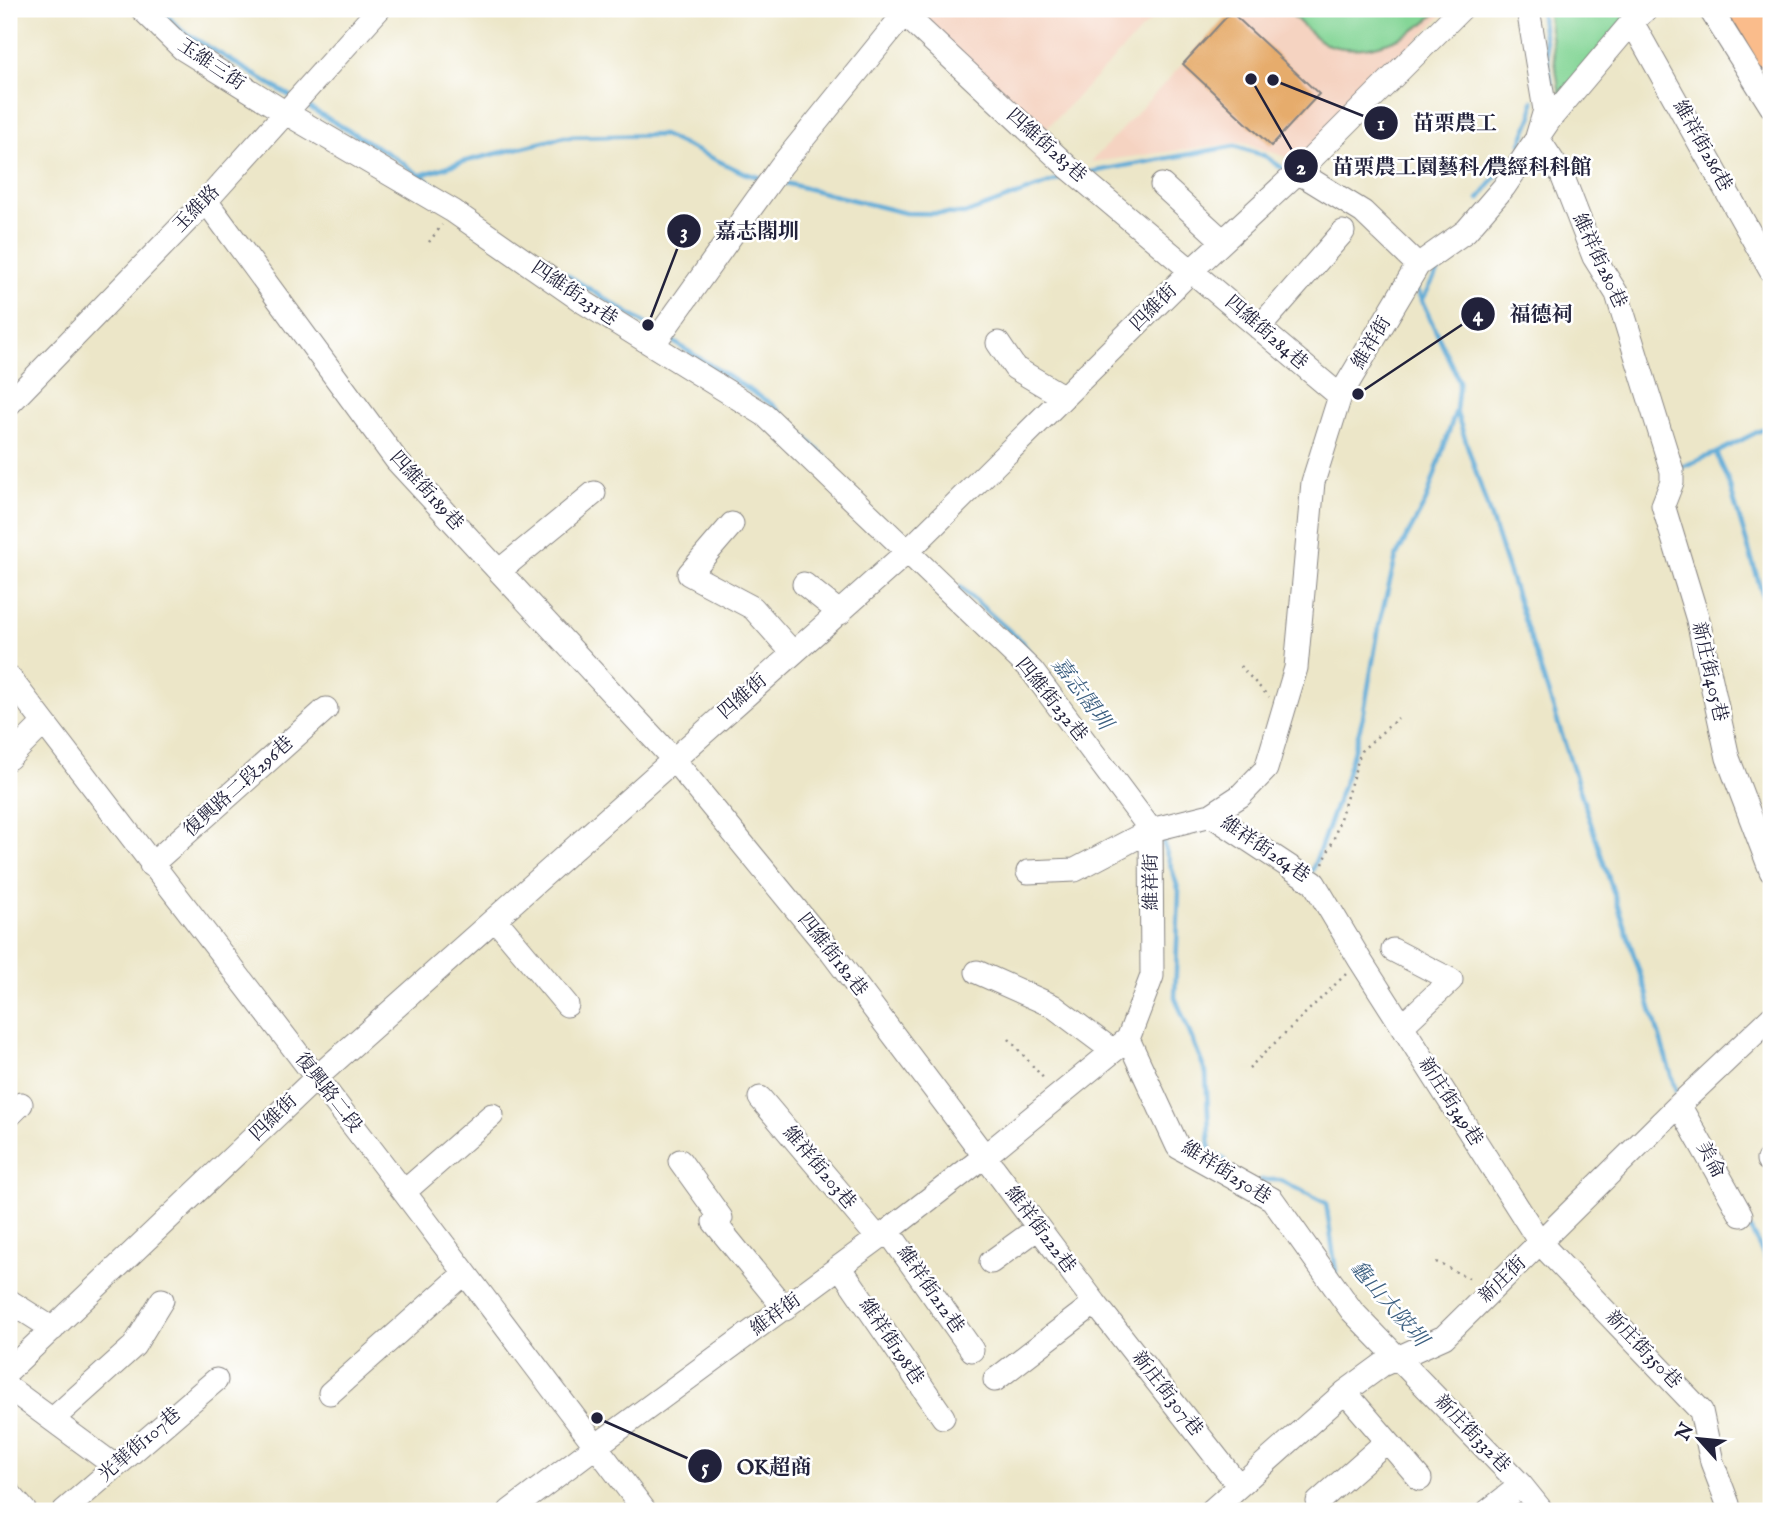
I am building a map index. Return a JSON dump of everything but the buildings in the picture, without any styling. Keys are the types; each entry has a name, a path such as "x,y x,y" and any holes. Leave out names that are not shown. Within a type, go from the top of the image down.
{"main road":[{"path":"1742,9 1771,57"}],"street":[{"name":"玉維三街","path":"142,9 183,49 286,113"},
{"name":"玉維路","path":"9,404 206,201 379,9"},
{"name":"四維街","path":"9,1370 316,1078 907,552 1192,270 1298,172 1461,9"},
{"path":"1528,9 1545,110 1537,137"},
{"path":"1710,9 1771,106"},
{"path":"653,345 781,166 901,12"},
{"name":"四維街283巷","path":"901,12 1069,168 1192,270"},
{"name":"維祥街","path":"510,1511 883,1235 1121,1045 1152,976 1151,830 1211,815 1240,796 1266,769 1296,668 1313,482 1340,396 1418,265 1466,232 1504,187 1537,137 1639,15"},
{"name":"維祥街286巷","path":"1639,15 1771,271"},
{"name":"四維街231巷","path":"286,113 453,211 585,303 765,415 907,552"},
{"name":"維祥街280巷","path":"1537,137 1562,175 1594,257 1618,294 1672,471"},
{"path":"1298,172 1363,212 1418,265"},
{"path":"1162,185 1223,242"},
{"name":"四維街189巷","path":"206,201 397,461 673,759"},
{"path":"1259,328 1343,232"},
{"name":"四維街284巷","path":"1192,270 1340,396"},
{"path":"999,342 1015,368 1064,397"},
{"name":"新庄街405巷","path":"1672,471 1672,482 1663,505 1698,620 1728,758 1771,871"},
{"path":"499,571 594,494"},
{"path":"732,524 689,574 753,608 793,653"},
{"name":"四維街232巷","path":"907,552 1032,671 1151,830"},
{"path":"804,584 840,612"},
{"name":"復興路二段","path":"9,677 645,1511"},
{"name":"復興路二段296巷","path":"151,865 326,709"},
{"path":"9,758 44,723"},
{"name":"四維街182巷","path":"673,759 832,953 985,1156"},
{"name":"維祥街264巷","path":"1211,815 1314,883 1360,960"},
{"path":"1028,872 1075,870 1151,830"},
{"path":"495,919 567,1005"},
{"path":"1393,950 1451,980 1402,1026"},
{"name":"新庄街349巷","path":"1360,960 1541,1244"},
{"path":"977,972 1053,1006 1121,1045"},
{"name":"新庄街","path":"1211,1511 1239,1497 1345,1392 1382,1365 1444,1337 1771,1018"},
{"name":"維祥街250巷","path":"1121,1045 1178,1147 1272,1199 1352,1311 1400,1358"},
{"name":"維祥街203巷","path":"760,1098 883,1235"},
{"name":"美侖","path":"1679,1105 1741,1215"},
{"path":"404,1192 492,1115"},
{"name":"維祥街222巷","path":"985,1156 1095,1303"},
{"path":"680,1161 721,1217 715,1222 785,1309"},
{"path":"991,1262 1038,1228"},
{"name":"維祥街212巷","path":"883,1235 972,1350"},
{"name":"新庄街350巷","path":"1541,1244 1701,1411 1712,1462 1729,1511"},
{"name":"維祥街198巷","path":"840,1267 943,1417"},
{"path":"330,1393 465,1273"},
{"path":"53,1419 134,1346 162,1300"},
{"path":"9,1301 53,1329"},
{"path":"995,1380 1095,1303"},
{"name":"新庄街307巷","path":"1095,1303 1239,1497"},
{"name":"新庄街332巷","path":"1400,1358 1521,1485 1542,1511"},
{"name":"光華街107巷","path":"64,1511 216,1380"},
{"path":"9,1388 116,1465"},
{"path":"1345,1392 1420,1479"},
{"path":"1318,1502 1387,1441"},
{"path":"1488,1511 1521,1485"},
{"path":"9,1493 25,1511"}],"path":[{"path":"1240,666 1284,712"},
{"path":"1314,883 1334,838 1361,751 1398,718"},
{"path":"1249,1068 1360,960"},
{"path":"1009,1039 1059,1096"},
{"path":"1436,1262 1493,1290"},
{"path":"328,1511 338,1503"}],"shaded area":[{"path":"903,9 1162,9 1039,136"},
{"path":"1234,9 1448,9 1298,161 1241,142 1091,162"}],"green space":[{"path":"1286,9 1440,9 1417,28 1388,42 1341,48 1322,42"},
{"path":"1547,9 1633,9 1560,95"}],"waterway":[{"name":"嘉志閣圳","path":"161,9 182,31 290,96"},
{"path":"1540,9 1554,100"},
{"path":"1521,143 1532,116 1533,101"},
{"name":"嘉志閣圳","path":"303,104 394,157 450,196"},
{"path":"421,175 564,137 663,135 744,173 762,178"},
{"path":"1085,173 1235,146 1265,156 1288,172"},
{"path":"1479,199 1510,158"},
{"path":"777,181 905,213 964,214 1066,177"},
{"name":"嘉志閣圳","path":"532,253 655,330"},
{"path":"1423,299 1445,257"},
{"path":"1312,871 1346,777 1363,717 1380,621 1396,557 1426,501 1456,410 1459,381 1415,286"},
{"name":"嘉志閣圳","path":"666,337 773,405 828,460"},
{"path":"1456,411 1676,1091"},
{"path":"1716,453 1771,425"},
{"path":"1679,468 1716,453 1727,477 1771,623"},
{"name":"嘉志閣圳","path":"960,587 1023,643 1034,659"},
{"name":"龜山大陂圳","path":"1162,839 1179,891 1175,997 1206,1073 1210,1152 1225,1160"},
{"name":"龜山大陂圳","path":"1260,1180 1280,1180 1326,1203 1336,1272"},
{"path":"1750,1229 1771,1269"}],"place":[{"name":"苗栗農工園藝科/農經科科館","path":"1251,79"},
{"name":"苗栗農工","path":"1273,80"},
{"name":"嘉志閣圳","path":"648,325"},
{"name":"福德祠","path":"1358,394"},
{"name":"OK超商","path":"597,1418"}]}
